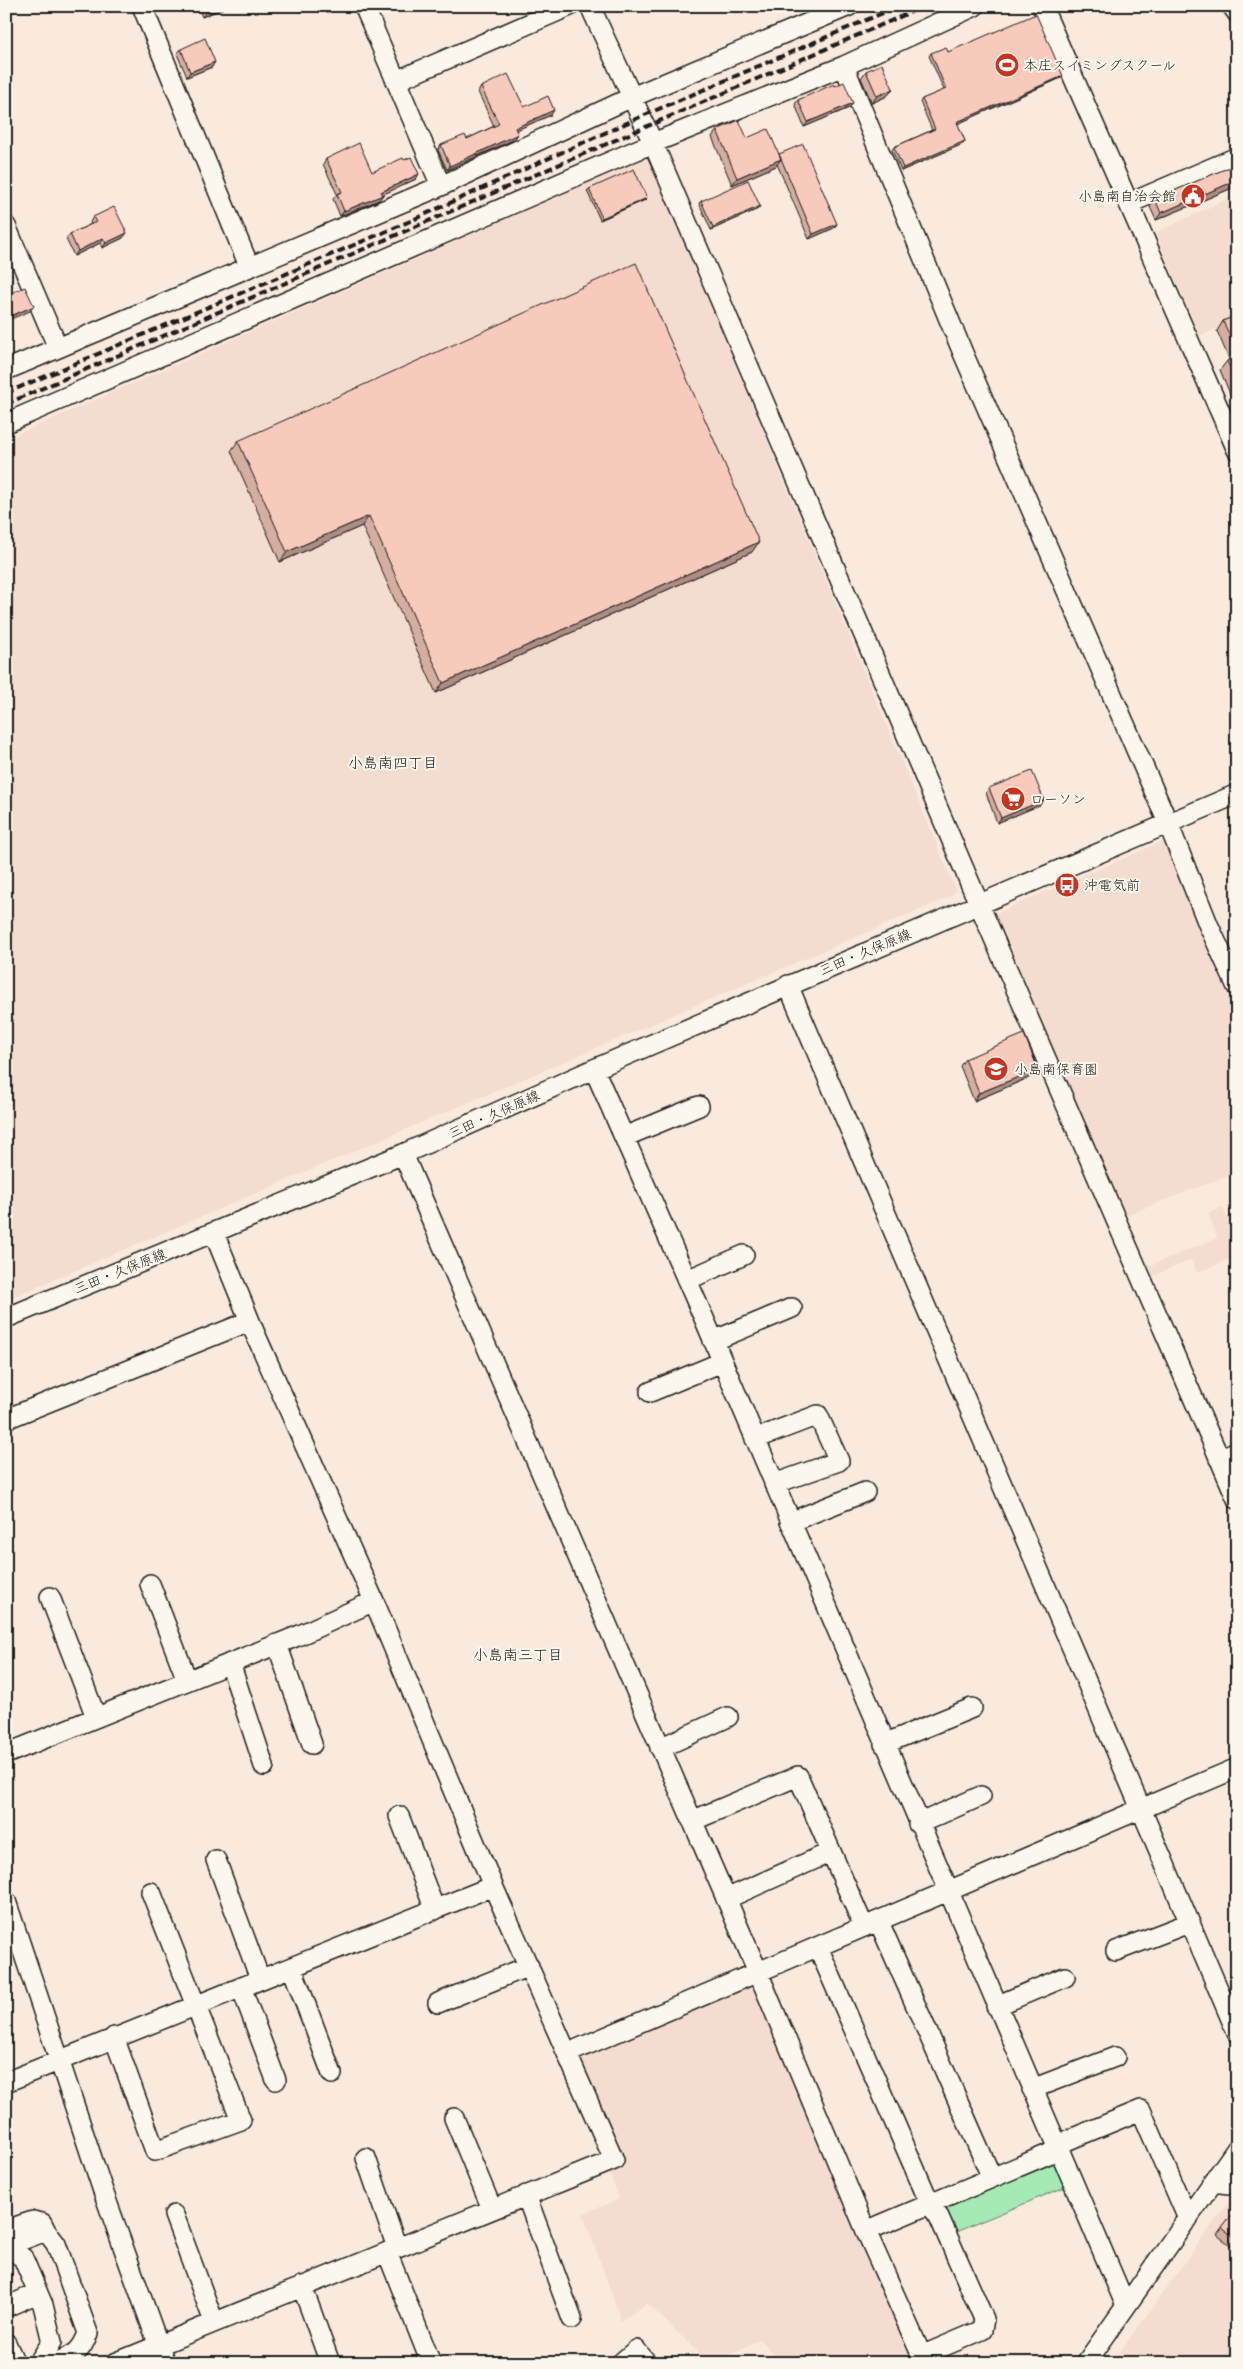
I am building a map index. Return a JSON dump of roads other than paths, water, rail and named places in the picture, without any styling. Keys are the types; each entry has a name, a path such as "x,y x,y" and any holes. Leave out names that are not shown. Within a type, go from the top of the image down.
{"street":[{"path":"142,6 249,266"},
{"path":"364,6 441,186"},
{"path":"396,81 570,6"},
{"path":"590,6 653,143 979,904 1237,1499"},
{"path":"6,370 441,186 632,97 849,6"},
{"path":"6,424 653,143 844,66 975,6"},
{"path":"1042,6 1130,202 1237,450"},
{"path":"1232,6 1237,13"},
{"path":"844,66 963,354 1168,823 1208,924 1237,987"},
{"path":"1130,202 1237,157"},
{"path":"6,226 58,348"},
{"name":"三田・久保原線","path":"6,1318 403,1154 788,985 1237,794"},
{"path":"788,985 1139,1809 1237,2033"},
{"path":"594,1069 687,1280 918,1824 1126,2306"},
{"path":"624,1137 699,1106"},
{"path":"403,1154 758,1972 866,2232 923,2360 982,2330 984,2319 939,2217 931,2206 818,1947"},
{"path":"115,2363 614,2160 493,1886 374,1602 250,1321 214,1233"},
{"path":"687,1280 744,1255"},
{"path":"713,1341 792,1308"},
{"path":"6,1419 250,1321"},
{"path":"650,1392 722,1362"},
{"path":"755,1439 818,1415 839,1462 774,1484"},
{"path":"1219,1459 1237,1451"},
{"path":"790,1522 865,1492"},
{"path":"150,1584 187,1680"},
{"path":"50,1597 96,1717"},
{"path":"6,1754 277,1644 374,1602"},
{"path":"277,1644 312,1744"},
{"path":"230,1663 264,1766"},
{"path":"884,1744 972,1708"},
{"path":"660,1748 728,1717"},
{"path":"568,2053 948,1893 1237,1768"},
{"path":"692,1821 798,1776 831,1852 872,1924 992,2178"},
{"path":"918,1824 981,1796"},
{"path":"399,1816 436,1910"},
{"path":"726,1899 831,1852"},
{"path":"216,1860 260,1979"},
{"path":"6,2082 493,1886"},
{"path":"114,2037 155,2150 241,2120 194,2006 151,1892"},
{"path":"6,1902 102,2188 165,2363"},
{"path":"1116,1951 1189,1923"},
{"path":"438,2002 528,1966"},
{"path":"292,1968 332,2074"},
{"path":"996,2006 1065,1977"},
{"path":"241,1987 276,2080"},
{"path":"1032,2088 1115,2057"},
{"path":"866,2232 931,2206 1141,2110 1188,2218"},
{"path":"454,2118 492,2209"},
{"path":"1086,2363 1237,2148"},
{"path":"366,2158 392,2250 431,2363"},
{"path":"1213,2182 1237,2186"},
{"path":"526,2196 572,2319"},
{"path":"174,2215 214,2322"},
{"path":"6,2230 33,2221 42,2223 56,2244 88,2332 84,2346 74,2354 55,2363"},
{"path":"6,2246 46,2231"},
{"path":"6,2251 16,2253 23,2258 38,2293 52,2342 38,2363"},
{"path":"302,2286 330,2363"},
{"path":"6,2307 38,2293"},
{"path":"6,2343 15,2363"},
{"path":"621,2363 636,2350 647,2363"}],"railway":[{"path":"6,393 408,222 640,117 899,6"},
{"path":"6,404 925,6"}],"place":[{"name":"本庄スイミングスクール","path":"1007,65"},
{"name":"小島南自治会館","path":"1193,196"},
{"name":"ローソン","path":"1013,799"},
{"name":"沖電気前","path":"1067,885"},
{"name":"小島南保育園","path":"996,1069"}],"district":[{"name":"小島南四丁目","path":"393,763"},
{"name":"小島南三丁目","path":"518,1655"}]}
